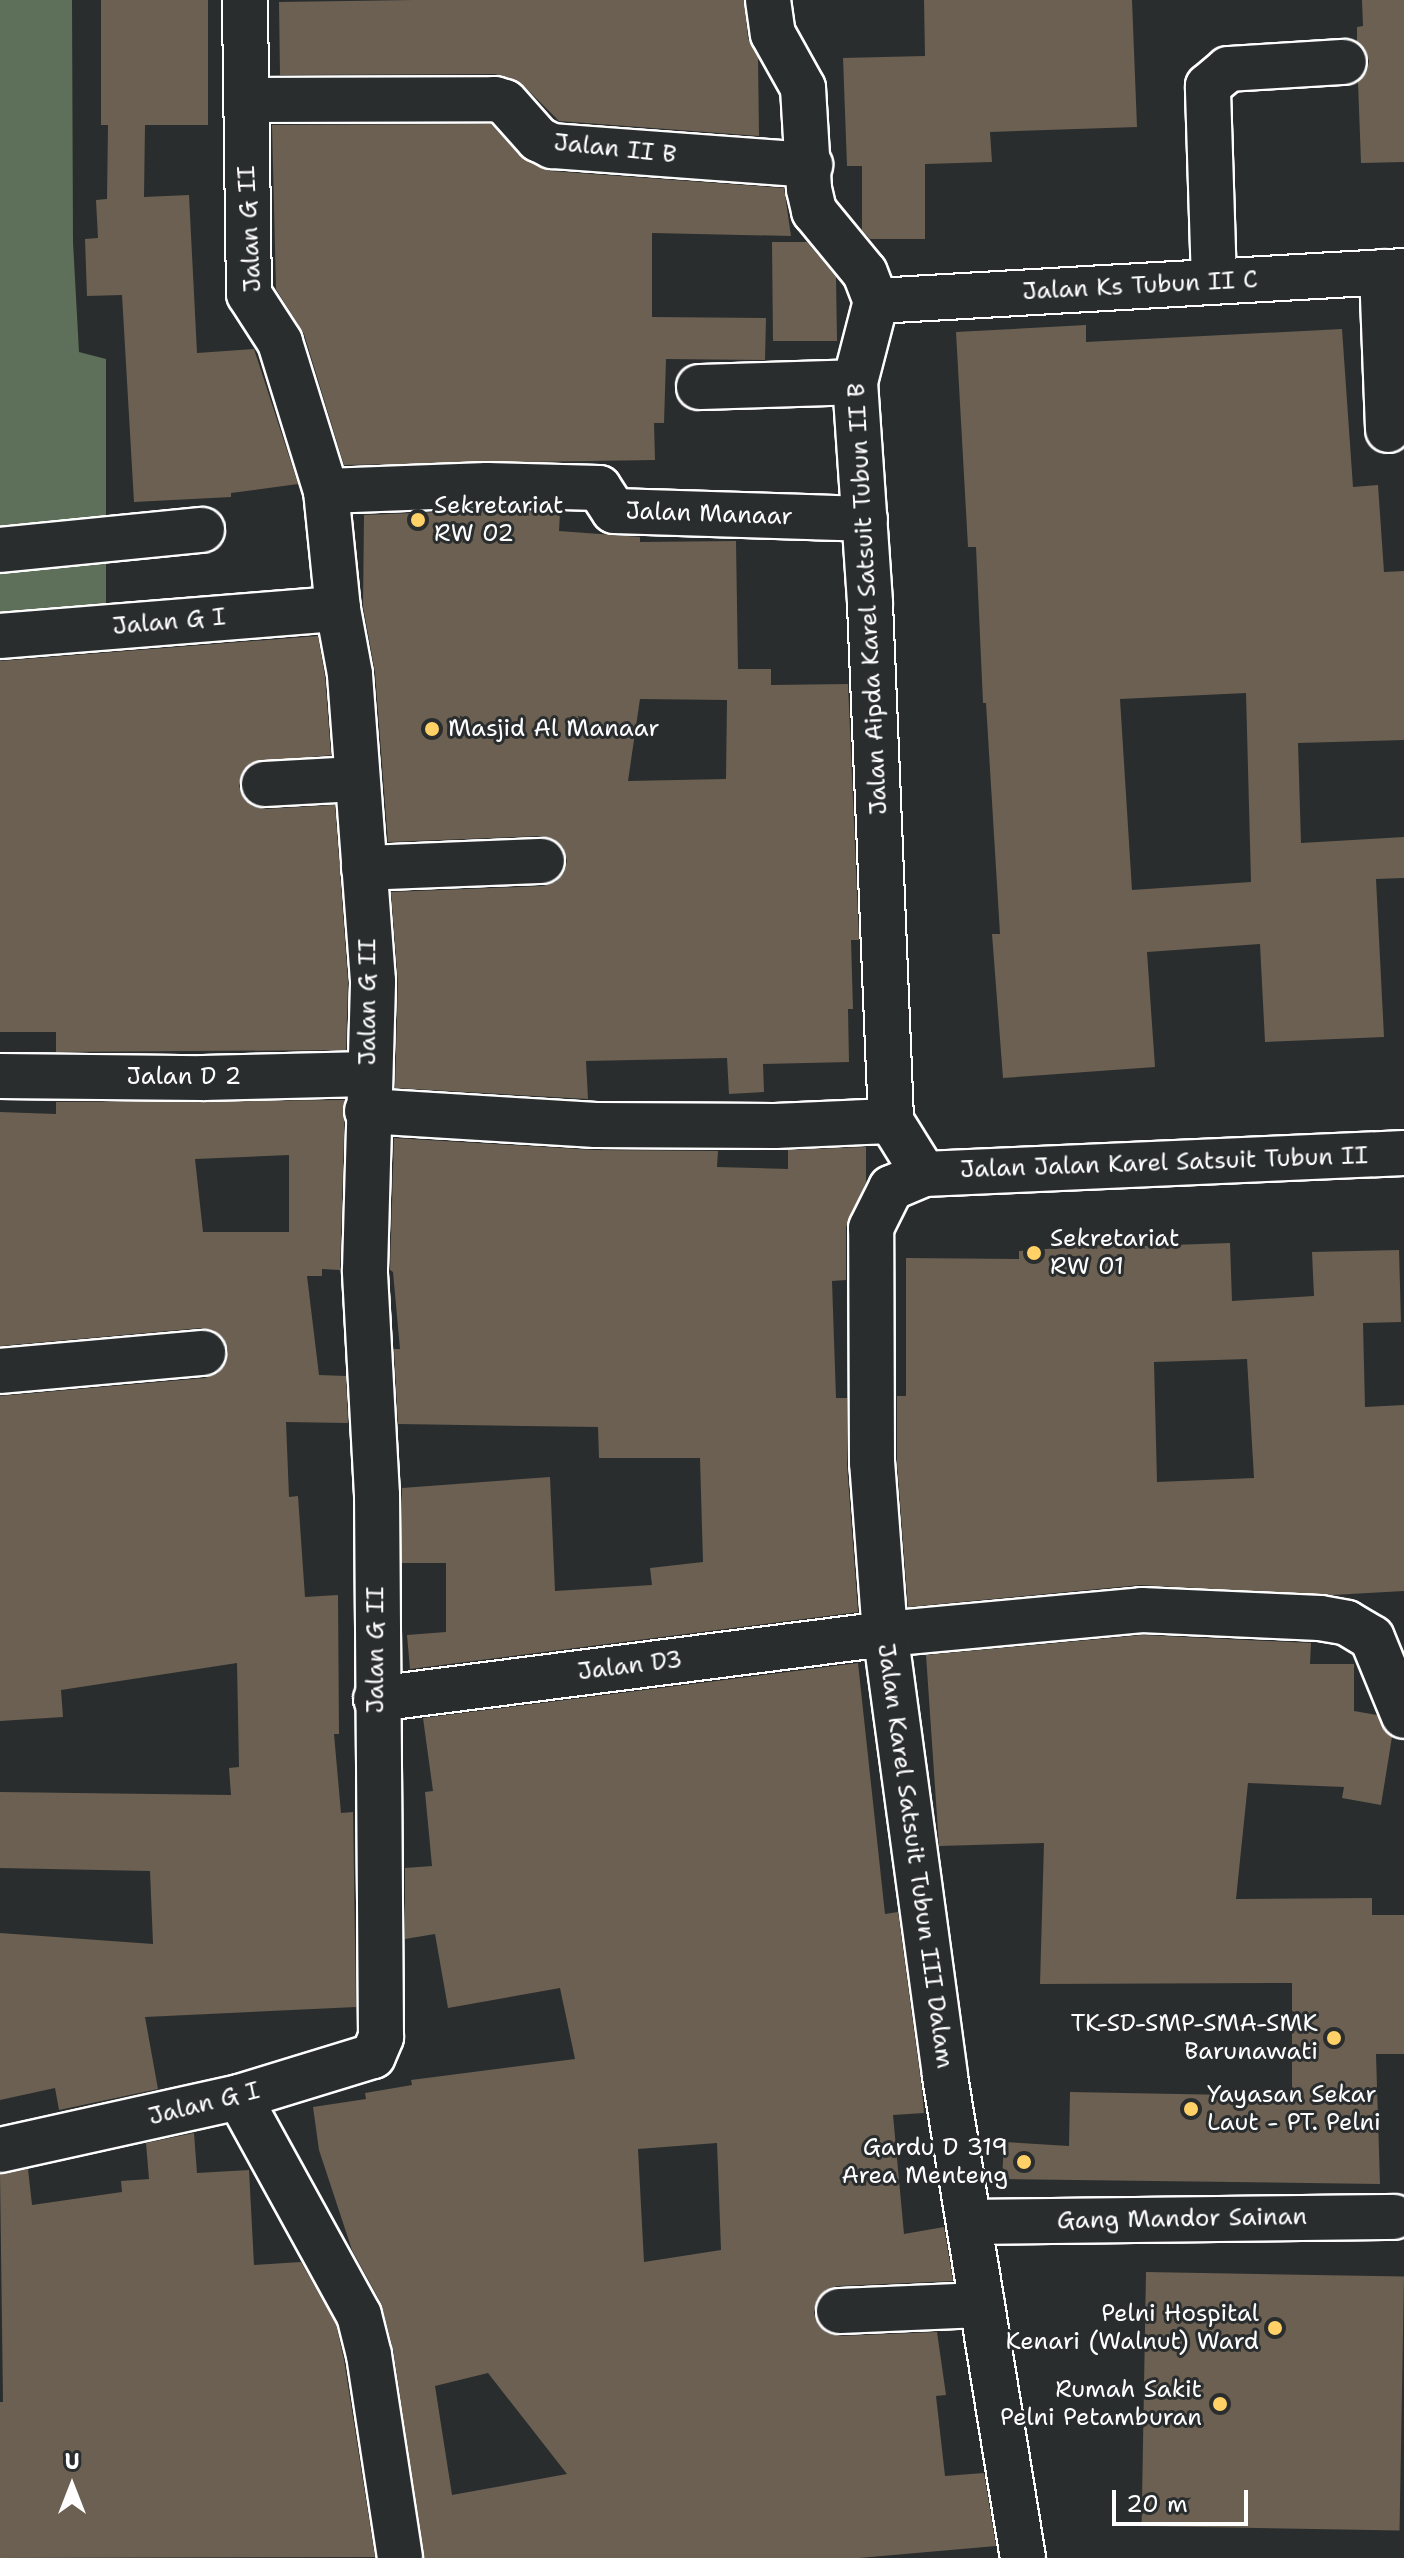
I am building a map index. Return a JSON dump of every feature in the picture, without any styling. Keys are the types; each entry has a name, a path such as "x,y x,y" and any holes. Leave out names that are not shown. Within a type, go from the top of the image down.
{"street":[{"name":"Jalan G II","path":"245,0 249,294 280,342 326,491 338,609 350,674 373,981 365,1270 377,1495 376,1699 382,2023"},
{"path":"768,0 773,34 803,88 810,165 809,189 814,211 865,273 876,301"},
{"path":"1214,282 1208,86 1228,69 1344,62"},
{"name":"Jalan II B","path":"246,100 495,99 505,102 538,139 552,146 810,165"},
{"path":"1388,430 1393,272"},
{"name":"Jalan Ks Tubun II C","path":"876,301 1393,272"},
{"name":"Jalan Aipda Karel Satsuit Tubun II B","path":"876,301 855,382 865,519 891,1121 924,1174"},
{"path":"699,387 855,382"},
{"name":"Jalan Manaar","path":"326,491 487,485 599,488 614,511 865,519"},
{"path":"0,550 202,530"},
{"name":"Jalan G I","path":"0,636 338,609"},
{"path":"264,784 356,779"},
{"path":"364,868 542,861"},
{"name":"Jalan D 2","path":"0,1076 203,1078 368,1093 596,1125 775,1126 891,1121"},
{"name":"Jalan Jalan Karel Satsuit Tubun II","path":"924,1174 1404,1153"},
{"name":"Jalan Karel Satsuit Tubun III Dalam","path":"924,1174 891,1188 871,1228 872,1463 885,1634 945,2075 1023,2558"},
{"path":"0,1371 203,1353"},
{"name":"Jalan D3","path":"376,1699 885,1634 1142,1610 1320,1618 1347,1623 1372,1638 1404,1716"},
{"name":"Jalan G I","path":"0,2150 239,2097 373,2056 378,2049 382,2023"},
{"path":"239,2097 359,2315 369,2355 400,2558"},
{"name":"Gang Mandor Sainan","path":"969,2222 1394,2217"},
{"path":"839,2311 982,2305"}],"green space":[{"path":"0,0 72,0 73,242 79,352 106,359 106,616 0,619"}],"building":[{"path":"101,0 208,0 208,125 145,125 144,197 189,195 197,353 254,349 298,484 231,493 231,497 134,502 122,295 87,296 85,239 98,238 96,200 107,199 108,125 101,125"},
{"path":"744,0 748,38 758,58 759,136 559,121 523,85 495,74 280,75 279,2"},
{"path":"924,0 1132,0 1137,127 990,132 992,162 925,164 925,239 870,239 862,230 862,166 847,166 843,58 925,56"},
{"path":"1362,0 1404,0 1404,162 1361,163 1358,82 1367,72 1369,61 1365,49 1357,41 1357,27 1363,26"},
{"path":"491,124 520,156 550,171 784,188 791,236 652,233 652,317 766,318 765,360 666,359 664,423 654,423 655,460 344,465 304,334 276,289 272,125"},
{"path":"772,242 807,242 836,277 837,341 773,341"},
{"path":"1086,325 1086,342 1342,329 1353,487 1378,485 1384,572 1404,571 1404,740 1298,743 1301,843 1404,837 1404,878 1376,879 1384,1037 1265,1042 1260,944 1147,952 1155,1067 1003,1078 992,934 1000,934 986,703 983,703 976,547 968,547 956,332","holes":["1246,693 1251,882 1132,890 1120,699"]},
{"path":"487,510 560,512 559,531 640,537 640,542 736,541 738,669 771,669 771,685 848,684 859,940 851,940 853,1009 848,1009 849,1062 763,1064 764,1092 729,1094 727,1058 586,1061 588,1099 395,1088 398,982 391,892 543,886 556,882 564,873 567,861 563,847 554,839 542,836 388,842 375,672 363,606 364,515","holes":["640,699 727,700 726,779 628,781"]},
{"path":"318,636 325,677 331,755 251,763 242,772 239,786 252,806 265,809 335,805 348,982 346,1050 56,1052 56,1032 0,1032 0,661"},
{"path":"345,1100 340,1270 322,1269 322,1276 307,1276 319,1375 346,1376 348,1423 286,1422 289,1497 298,1496 305,1597 338,1595 339,1734 334,1734 341,1813 353,1812 356,2007 145,2017 158,2089 59,2110 55,2088 0,2100 0,1933 153,1944 150,1871 0,1868 0,1792 231,1795 229,1768 239,1767 237,1663 61,1690 63,1717 0,1721 0,1396 205,1378 218,1373 225,1364 228,1352 223,1338 213,1330 201,1328 0,1346 0,1112 56,1114 56,1102","holes":["289,1155 289,1232 203,1232 195,1159"]},
{"path":"394,1138 594,1150 718,1151 717,1167 788,1169 788,1150 866,1147 866,1182 846,1227 846,1280 832,1281 836,1398 847,1398 847,1465 858,1612 410,1669 407,1635 446,1632 446,1563 402,1563 402,1488 550,1477 555,1591 652,1585 650,1568 703,1562 700,1458 599,1458 598,1427 398,1424 394,1349 400,1349 393,1272 390,1270"},
{"path":"1141,1242 1142,1246 1230,1243 1232,1301 1314,1296 1312,1252 1399,1250 1401,1322 1363,1323 1365,1407 1404,1405 1404,1591 1332,1595 1140,1585 908,1607 897,1462 897,1396 906,1396 906,1258 1019,1259 1019,1251","holes":["1247,1359 1254,1478 1157,1482 1154,1362"]},
{"path":"1143,1635 1311,1643 1310,1664 1354,1664 1354,1711 1377,1715 1392,1737 1381,1805 1342,1798 1344,1787 1248,1783 1236,1899 1372,1898 1372,1915 1404,1915 1404,2054 1376,2054 1380,2184 1002,2179 1004,2142 1069,2146 1070,2092 1292,2096 1292,1983 1040,1984 1044,1843 939,1846 926,1655"},
{"path":"858,1663 885,1914 898,1912 924,2113 893,2115 904,2234 944,2227 953,2281 837,2286 826,2290 817,2299 814,2313 818,2325 827,2333 839,2336 937,2332 946,2395 936,2396 945,2476 984,2473 996,2546 859,2558 424,2558 393,2349 381,2303 352,2250 319,2150 313,2107 366,2099 365,2093 412,2085 411,2080 575,2059 560,1988 448,2008 435,1934 405,1939 405,1868 432,1866 425,1792 433,1791 423,1718","holes":["717,2143 721,2250 644,2262 638,2149","488,2373 567,2474 452,2495 435,2386"]},
{"path":"194,2133 197,2173 249,2170 254,2265 301,2262 336,2324 375,2557 0,2558 0,2402 3,2402 0,2174 28,2169 32,2205 122,2192 121,2181 149,2179 146,2143"},
{"path":"1146,2272 1404,2277 1400,2530 1142,2526"}],"place":[{"name":"Sekretariat RW 02","path":"418,520"},
{"name":"Masjid Al Manaar","path":"432,729"},
{"name":"Sekretariat RW 01","path":"1034,1253"},
{"name":"TK-SD-SMP-SMA-SMK Barunawati","path":"1334,2038"},
{"name":"Yayasan Sekar Laut - PT. Pelni","path":"1191,2109"},
{"name":"Gardu D 319 Area Menteng","path":"1024,2162"},
{"name":"Pelni Hospital Kenari (Walnut) Ward","path":"1275,2328"},
{"name":"Rumah Sakit Pelni Petamburan","path":"1220,2404"}]}
